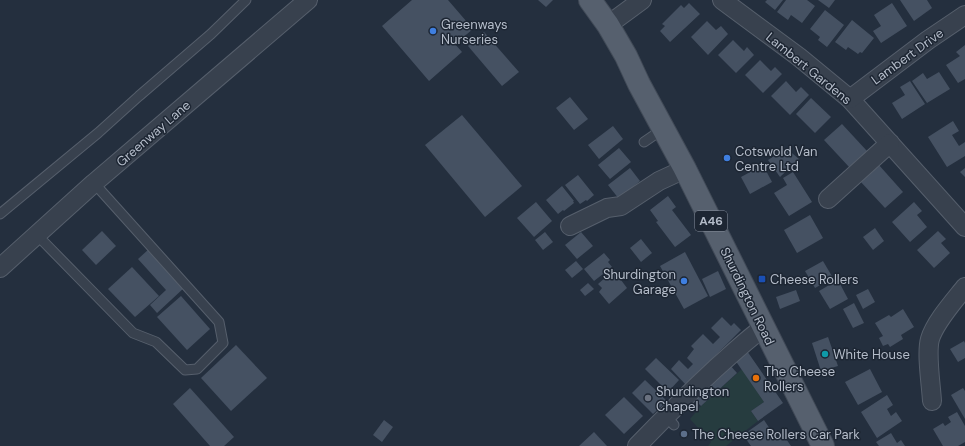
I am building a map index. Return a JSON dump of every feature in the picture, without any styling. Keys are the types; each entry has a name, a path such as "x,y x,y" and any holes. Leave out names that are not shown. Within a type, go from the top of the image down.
{"main road":[{"name":"Shurdington Road","path":"590,0 608,25 626,56 639,84 685,169 823,446"}],"street":[{"name":"Greenway Lane","path":"0,268 94,183 308,0"},
{"path":"608,25 642,0"},
{"name":"Lambert Gardens","path":"722,0 799,57 850,99 965,228"},
{"name":"Lambert Drive","path":"850,99 928,40 965,15"},
{"path":"828,199 890,143"},
{"path":"570,226 607,208 622,206 659,181 685,169"},
{"path":"932,401 929,353 930,340 936,325 965,287"},
{"path":"637,446 670,420 701,381 748,339 763,328"}],"lane":[{"path":"0,214 98,133 211,34 246,0"},
{"path":"644,142 663,129"},
{"path":"37,234 133,333 156,342 184,370 197,369 224,344 219,322 94,183"}],"green space":[{"path":"742,369 764,402 751,411 758,421 726,446 708,446 711,442 690,419 701,406"}],"building":[{"path":"412,0 448,0 473,29 455,44 462,52 429,81 382,26"},
{"path":"538,0 553,0 546,7"},
{"path":"767,0 783,0 775,10 765,2"},
{"path":"786,0 807,0 815,6 802,23 791,15 788,20 777,12"},
{"path":"818,0 835,0 829,8"},
{"path":"900,0 927,0 932,8 914,21"},
{"path":"689,3 700,14 670,42 660,31 665,26 662,24 681,5 684,8"},
{"path":"892,3 907,26 881,43 873,31 881,26 874,15"},
{"path":"825,10 844,25 827,47 818,40 820,37 810,29"},
{"path":"852,20 874,38 862,53 860,52 858,54 848,47 846,50 835,42"},
{"path":"707,21 716,30 721,26 728,34 708,55 691,37"},
{"path":"484,32 519,72 502,86 468,46"},
{"path":"733,40 744,51 747,47 754,55 736,73 718,55"},
{"path":"965,45 965,79 958,83 946,65 960,56 956,52"},
{"path":"760,60 771,71 775,67 782,74 763,93 745,75"},
{"path":"939,72 950,89 927,103 912,81 923,73 927,79"},
{"path":"786,81 796,92 801,87 809,95 790,115 771,96"},
{"path":"910,81 925,104 902,119 892,103 905,95 900,87"},
{"path":"570,97 588,119 574,130 556,108"},
{"path":"811,98 831,117 815,133 796,114"},
{"path":"462,115 522,186 485,217 425,145"},
{"path":"953,121 959,131 952,135 959,146 965,142 965,156 947,167 928,137"},
{"path":"842,124 867,151 850,168 824,140"},
{"path":"613,126 623,139 599,159 588,145"},
{"path":"619,148 631,162 610,179 598,165"},
{"path":"786,148 799,159 780,177 768,160"},
{"path":"878,164 903,192 885,208 860,181"},
{"path":"763,165 772,182 750,194 741,177"},
{"path":"630,168 640,181 619,199 608,185"},
{"path":"965,168 965,177 960,172"},
{"path":"793,172 812,202 789,216 774,193 787,185 783,178"},
{"path":"578,175 594,195 587,201 586,200 580,204 565,185"},
{"path":"562,186 574,203 558,214 546,200"},
{"path":"668,196 676,207 672,210 691,235 675,247 656,222 658,221 650,210"},
{"path":"536,202 552,221 534,237 517,218"},
{"path":"914,202 922,211 917,215 927,227 910,242 892,222"},
{"path":"810,215 823,238 797,253 784,230"},
{"path":"875,228 884,241 873,250 863,237"},
{"path":"102,231 116,246 96,265 82,250"},
{"path":"938,231 946,239 941,243 950,253 934,268 917,250"},
{"path":"545,232 553,242 543,250 535,240"},
{"path":"581,232 593,246 577,259 565,245"},
{"path":"641,239 652,253 641,262 630,248"},
{"path":"149,249 185,287 157,313 150,305 166,290 138,259"},
{"name":"Shurdington Garage","path":"685,252 708,296 684,309 660,266"},
{"path":"604,253 610,260 608,262 612,267 594,281 584,269"},
{"path":"576,261 583,269 572,278 565,270"},
{"path":"823,261 833,278 815,288 805,271"},
{"path":"132,267 159,296 135,317 108,289"},
{"path":"614,270 622,279 621,280 627,288 609,304 599,292 602,288 598,284"},
{"path":"718,271 726,289 710,297 702,279"},
{"path":"838,280 848,299 830,309 819,291"},
{"path":"588,283 594,289 585,296 580,290"},
{"path":"868,289 875,302 863,309 856,295"},
{"path":"796,290 800,301 780,309 776,297"},
{"path":"181,296 210,329 187,350 157,317"},
{"path":"854,303 864,323 853,328 843,309"},
{"path":"903,309 914,327 901,335 903,339 890,347 888,344 883,346 879,338 883,336 875,323 889,315 891,317"},
{"path":"722,317 731,326 734,323 741,330 686,385 671,369 679,360 688,369 693,364 687,358 694,349 691,346 703,334 713,344 720,337 711,328"},
{"name":"White House","path":"828,337 838,366 821,371 812,343"},
{"path":"964,341 965,358 958,362 950,349"},
{"path":"236,345 267,378 231,411 201,378"},
{"path":"747,351 783,403 758,421 751,411 764,402 735,360"},
{"path":"656,358 679,380 668,392 645,369"},
{"path":"729,364 737,373 701,406 693,398"},
{"path":"870,369 882,392 858,405 845,382"},
{"path":"645,380 667,401 653,414 632,393"},
{"path":"190,388 234,437 224,446 210,446 173,404"},
{"path":"963,388 965,391 965,419 951,395"},
{"path":"887,395 893,405 887,409 891,416 896,412 902,421 877,438 861,412"},
{"path":"624,397 643,416 624,434 605,415"},
{"path":"957,412 965,426 965,442 958,446 943,446 933,429 943,423 945,426 951,422 948,417"},
{"path":"384,420 393,427 382,442 373,435"},
{"path":"764,420 776,438 782,433 791,446 751,446 743,435"},
{"path":"594,432 607,446 579,446"},
{"path":"891,433 897,443 901,440 905,446 879,446 876,442"}],"place":[{"name":"Greenways Nurseries","path":"433,31"},
{"name":"Cotswold Van Centre Ltd","path":"727,158"},
{"name":"Cheese Rollers","path":"762,279"},
{"name":"Shurdington Garage","path":"684,281"},
{"name":"White House","path":"825,354"},
{"name":"The Cheese Rollers","path":"756,378"},
{"name":"Shurdington Chapel","path":"648,398"},
{"name":"The Cheese Rollers Car Park","path":"684,434"}]}
